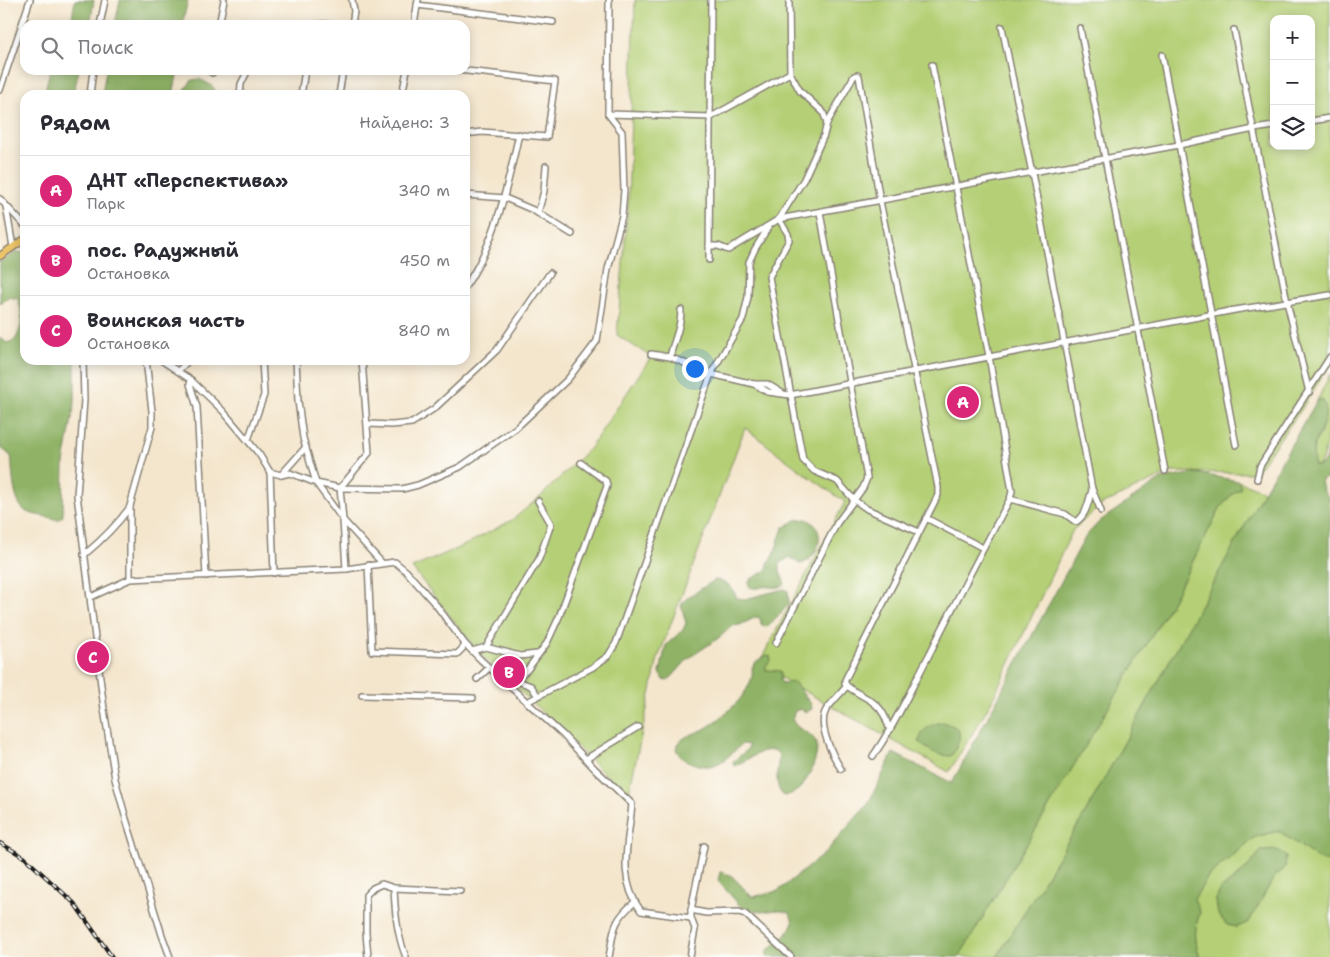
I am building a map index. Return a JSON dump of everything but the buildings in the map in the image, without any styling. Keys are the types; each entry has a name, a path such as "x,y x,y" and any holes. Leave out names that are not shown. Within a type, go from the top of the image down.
{"main road":[{"path":"0,256 20,242"}],"street":[{"path":"23,20 30,0"},
{"path":"101,20 105,0"},
{"path":"220,20 224,0"},
{"path":"352,0 354,11 353,20"},
{"path":"270,472 281,475 290,473 316,483 340,488 402,489 418,485 460,467 516,428 568,379 597,341 608,269 622,216 624,190 622,132 608,114 609,0"},
{"path":"709,260 712,0"},
{"path":"789,0 790,73 800,91 823,112 827,123"},
{"path":"415,20 418,2 552,22"},
{"path":"1002,27 1032,172 1092,490 1101,512"},
{"path":"1080,28 1165,471"},
{"path":"0,90 20,30"},
{"path":"1234,30 1287,302 1309,392"},
{"path":"1162,55 1236,445"},
{"path":"873,756 904,704 1010,499 1012,491 989,356 932,65"},
{"path":"470,71 555,81 547,137 482,132 470,133"},
{"path":"608,114 711,117 790,73"},
{"path":"91,90 92,75"},
{"path":"240,90 246,75"},
{"path":"302,90 304,75"},
{"path":"340,90 343,75"},
{"path":"403,90 406,75"},
{"path":"778,219 804,179 824,136 827,123 854,76 859,76 880,200 938,487 935,501 845,680 847,686 876,704 883,712 889,728"},
{"path":"1315,120 1330,118"},
{"path":"709,246 718,246 728,250 778,219 1270,127"},
{"path":"470,280 499,218 520,134"},
{"path":"538,213 544,191 546,166"},
{"path":"470,195 504,198 538,213 572,234"},
{"path":"0,200 20,221"},
{"path":"6,206 12,247"},
{"path":"776,643 837,523 866,483 867,478 820,212"},
{"path":"778,219 788,234 789,240 769,277 803,460 814,471 837,481 854,500 866,509 920,532"},
{"path":"527,702 593,667 608,656 616,643 711,374 743,319 748,297 749,262 772,222"},
{"path":"368,424 392,426 412,423 436,408 497,350 550,273"},
{"path":"651,354 670,357 711,374 754,384 768,392 790,395 1137,328 1330,295"},
{"path":"670,357 672,345 680,330 681,310"},
{"path":"1257,480 1260,466 1330,357"},
{"path":"83,365 84,400 77,495 104,709 115,779 133,844 170,957"},
{"path":"130,579 130,506 152,427 147,365"},
{"path":"169,365 191,380 223,411 248,440 270,472 274,573"},
{"path":"178,371 184,365"},
{"path":"248,440 264,395 262,365"},
{"path":"296,365 298,401 306,447 316,483 342,520 382,563"},
{"path":"346,569 340,488 369,453 362,365"},
{"path":"191,380 190,384 197,407 206,576"},
{"path":"281,475 306,447"},
{"path":"515,680 527,670 547,643 559,616 607,486 606,481 581,463"},
{"path":"1010,499 1065,514 1076,522 1086,511 1092,490"},
{"path":"486,647 539,559 551,524 538,501"},
{"path":"84,554 100,542 117,525 130,506"},
{"path":"926,518 983,548"},
{"path":"91,597 130,579 346,569 395,562 406,571 436,605 465,644 563,735 632,804 625,857 628,889 641,911 691,918"},
{"path":"368,565 372,651 457,654 465,644"},
{"path":"472,651 486,647 527,657 538,654"},
{"path":"491,670 531,686 538,696"},
{"path":"477,679 491,670"},
{"path":"841,769 830,751 824,717 827,710 847,686"},
{"path":"362,695 473,698"},
{"path":"586,759 638,727"},
{"path":"690,957 695,930 691,918 691,910 704,846"},
{"path":"368,957 366,895 373,888 382,884 394,888 460,891"},
{"path":"394,888 400,942 406,957"},
{"path":"609,957 615,924 624,911 635,902"},
{"path":"691,910 706,913 739,912 745,914 791,957"}],"green space":[{"path":"75,0 94,0 91,20 72,20"},
{"path":"120,0 188,0 183,20 116,20"},
{"path":"635,0 1330,0 1330,363 1301,410 1255,473 1171,472 1101,505 1073,530 990,704 949,772 758,665 845,502 745,428 658,658 628,797 535,705 481,655 412,568 465,545 512,520 540,497 590,448 651,357 617,335 628,204"},
{"path":"49,75 78,75 74,90 45,90"},
{"path":"105,75 177,75 174,90 103,90"},
{"path":"199,79 208,83 215,90 185,90 192,80"},
{"path":"17,252 20,252 20,306 18,299 10,297 0,303 0,262"},
{"path":"20,330 20,365 75,365 75,402 64,463 63,516 58,520 27,512 22,508 18,502 14,487 11,456 0,447 0,338 7,343 15,340"},
{"path":"1330,374 1328,427 1324,455 1320,464 1315,466 1313,459 1314,444 1321,433 1323,400 1318,399"},
{"path":"1318,399 1323,400 1326,411 1324,422 1313,448 1315,466 1319,466 1324,462 1330,446 1330,478 1325,478 1321,481 1323,489 1330,500 1330,862 1320,860 1279,831 1255,837 1209,875 1194,899 1200,912 1196,935 1200,957 997,957 1083,817 1264,491"},
{"path":"1197,473 1238,481 1241,488 1230,496 1220,508 1173,600 959,957 767,957 767,951 787,934 793,922 790,913 777,910 761,912 742,908 718,881 720,872 731,875 752,897 778,891 824,854 868,804 893,753 952,783 1086,536 1100,521 1161,479"},
{"path":"1238,481 1264,491 1083,817 997,957 959,957 1173,600 1220,508 1230,496 1241,488"},
{"path":"807,519 816,527 819,536 818,547 809,560 800,564 790,557 780,563 780,572 785,584 782,586 750,587 748,583 751,579 767,570 768,563 773,557 783,528 796,520"},
{"path":"715,580 729,585 737,598 745,599 784,589 788,591 789,604 769,626 765,627 761,624 760,618 756,617 740,625 731,626 721,636 687,660 667,681 663,680 660,672 666,645 683,630 686,623 681,605 688,597"},
{"path":"766,655 770,656 771,660 766,666 766,670 780,671 782,683 794,682 811,704 812,709 806,712 801,709 795,711 792,719 797,726 815,740 817,745 813,766 806,780 798,790 784,796 777,782 779,755 775,750 763,751 734,766 735,760 749,745 742,744 724,760 706,766 685,760 676,749 681,740 713,723 737,702 749,685 752,668 755,663"},
{"path":"943,722 955,727 959,733 957,746 951,756 934,752 919,742 925,730"},
{"path":"1279,831 1320,860 1330,862 1330,957 1200,957 1196,935 1200,912 1194,899 1209,875 1255,837","holes":["1261,851 1285,868 1274,877 1249,922 1237,927 1227,925 1218,914 1216,900 1221,888 1243,872"]},
{"path":"1278,850 1286,857 1285,868 1274,877 1249,922 1237,927 1227,925 1218,914 1216,900 1221,888 1243,872 1261,851"}],"railway":[{"path":"0,843 24,857 74,903 112,957"}],"place":[{"name":"ДНТ «Перспектива»","path":"963,402"},
{"name":"Воинская часть","path":"93,657"},
{"name":"пос. Радужный","path":"509,672"}]}
